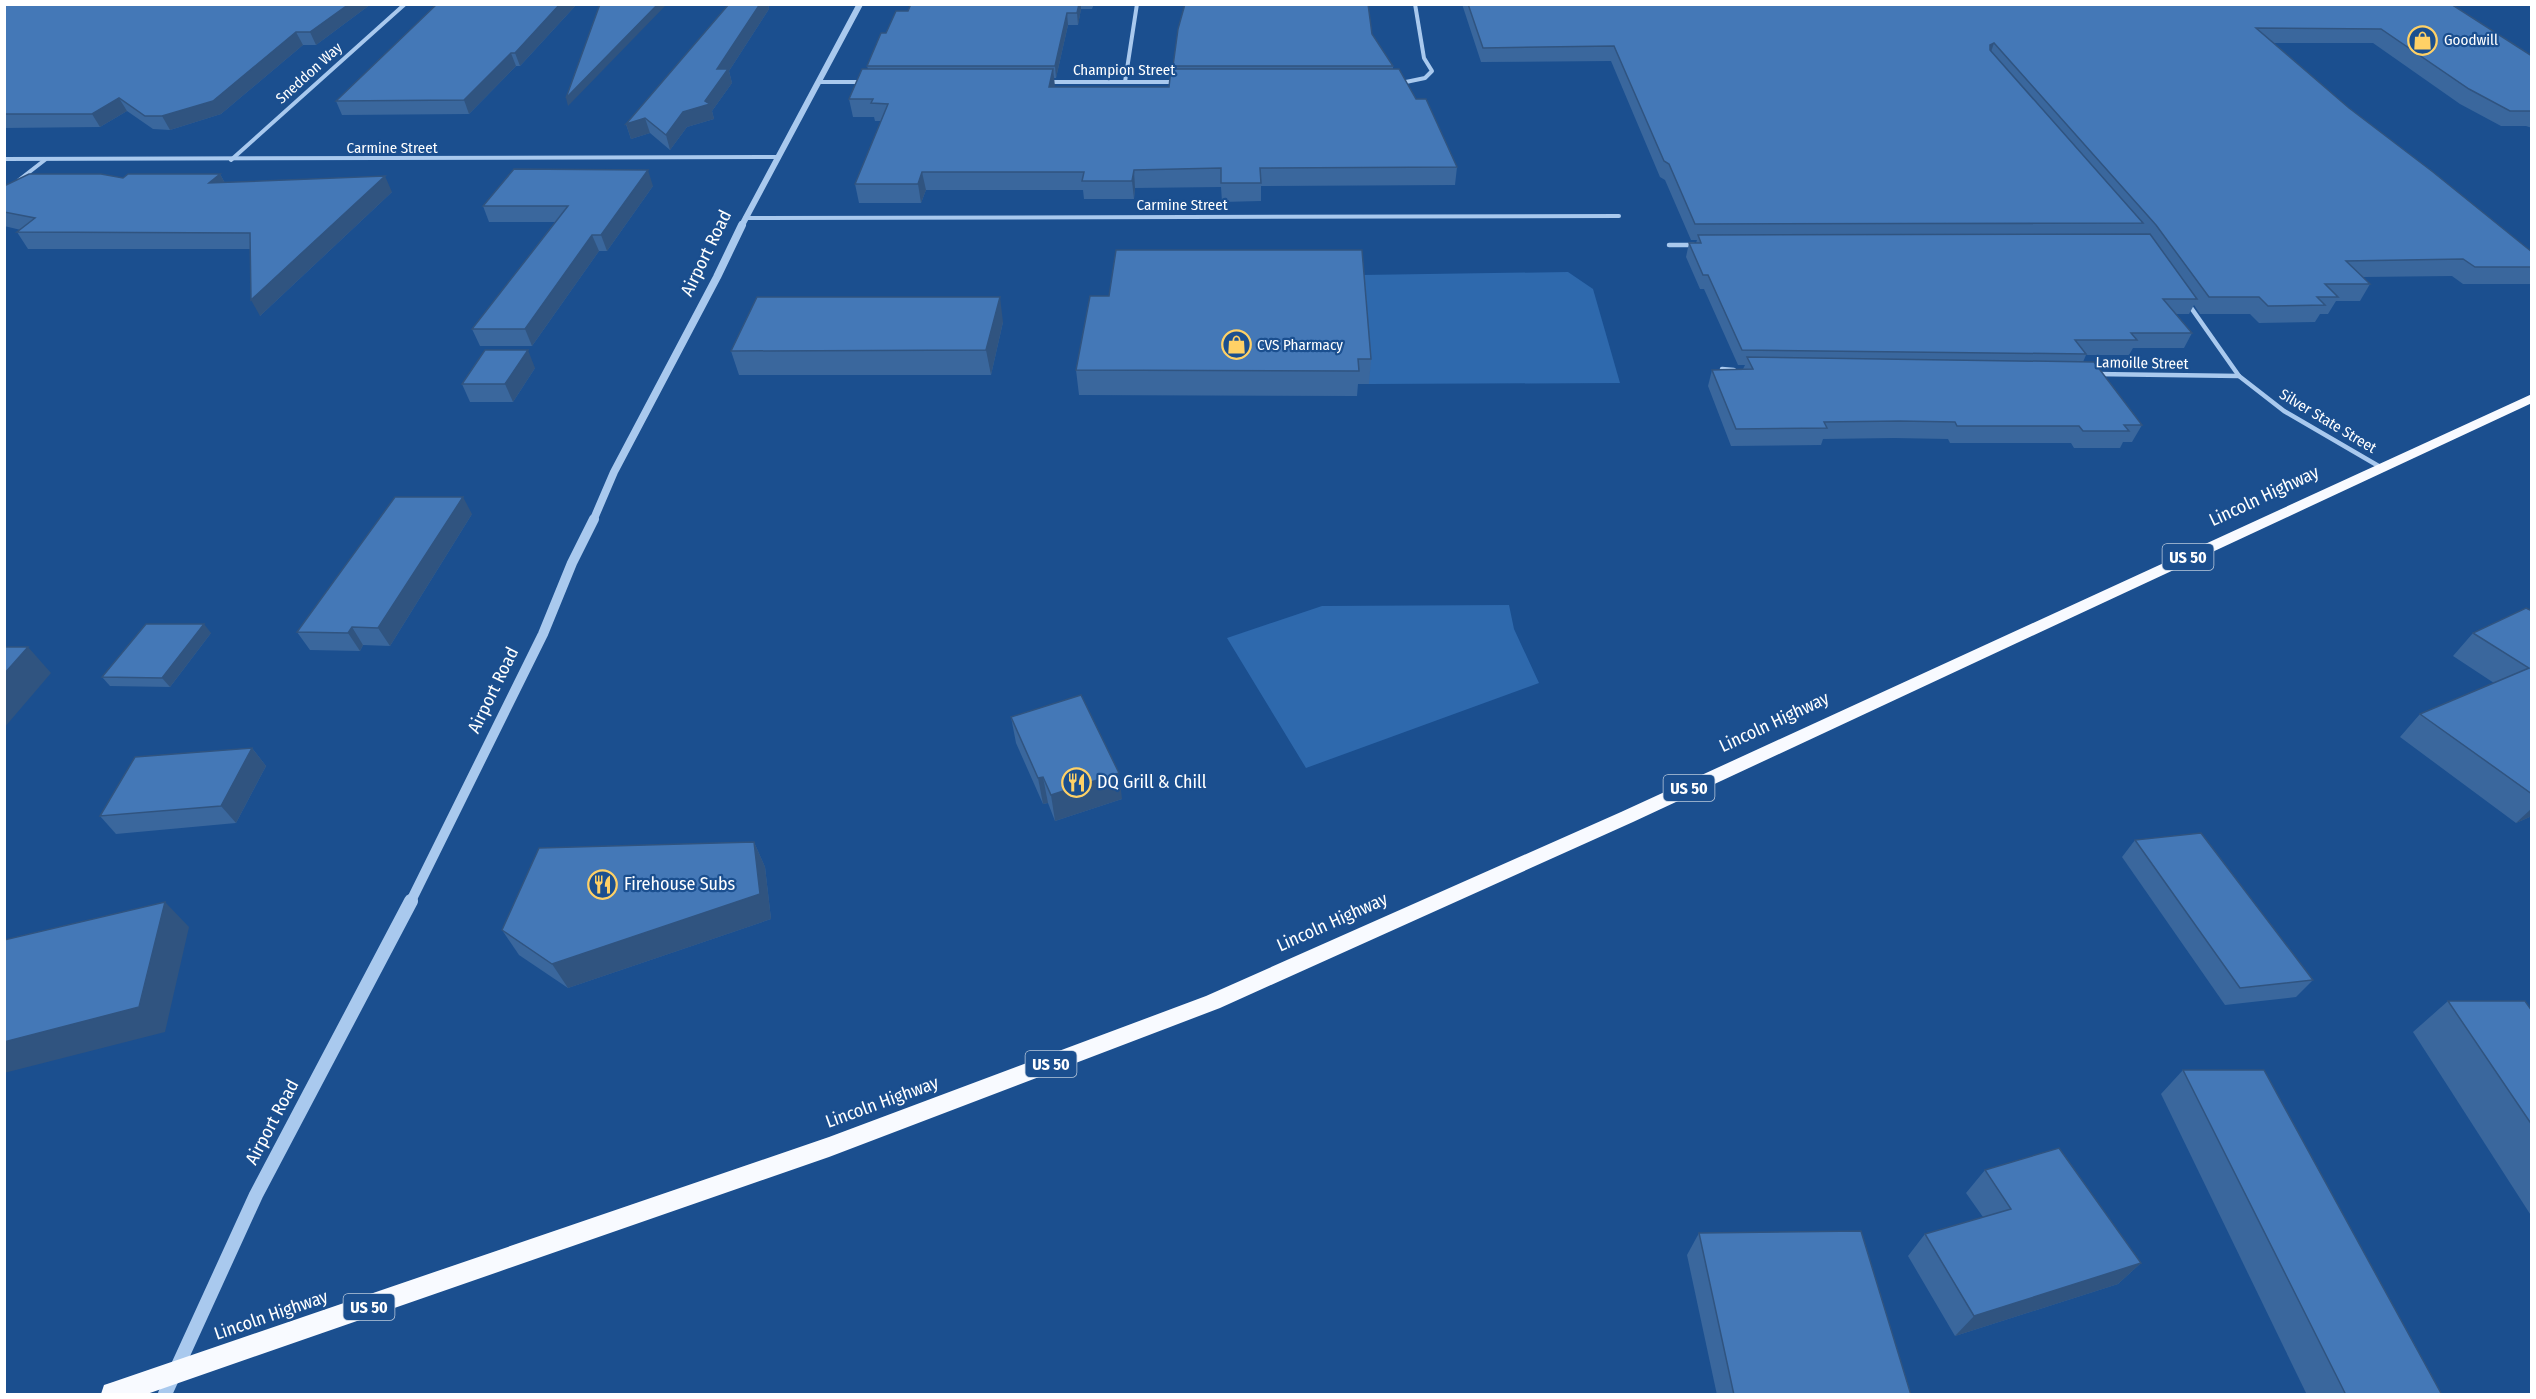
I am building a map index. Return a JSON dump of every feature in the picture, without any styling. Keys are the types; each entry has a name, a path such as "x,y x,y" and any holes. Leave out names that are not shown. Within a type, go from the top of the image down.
{"highway":[{"name":"Lincoln Highway","path":"113,1395 170,1384 829,1147 1213,1002 1627,817 2532,398"}],"street":[{"name":"Sneddon Way","path":"230,160 405,4"},
{"name":"Airport Road","path":"170,1384 256,1195 380,959 543,634 572,563 601,505 614,472 717,277 745,218 860,4"},
{"path":"1125,82 1137,4"},
{"path":"1391,83 1410,82 1428,76 1432,71 1424,58 1415,4"},
{"path":"819,82 870,82"},
{"name":"Champion Street","path":"1045,82 1185,82"},
{"name":"Carmine Street","path":"4,159 779,158"},
{"path":"13,185 46,159"},
{"name":"Carmine Street","path":"745,218 1619,216"},
{"path":"1669,245 1701,245"},
{"name":"Silver State Street","path":"2181,295 2239,376 2284,411 2382,468"},
{"path":"1722,369 1745,370"},
{"name":"Lamoille Street","path":"2086,374 2239,376"}],"shaded area":[{"path":"1568,272 1593,289 1620,383 1369,384 1361,275"},
{"path":"1509,605 1514,629 1539,683 1306,768 1227,638 1322,606"}],"building":[{"path":"4,4 349,4 310,32 296,32 213,101 162,116 145,116 119,98 92,114 4,114"},
{"path":"437,4 560,4 515,53 511,53 464,100 336,101"},
{"path":"600,4 658,4 566,98"},
{"path":"729,4 760,4 717,69 728,69 705,101 710,104 683,112 666,135 645,118 626,124"},
{"path":"911,4 1079,4 1077,13 1067,13 1055,66 867,66 881,33 886,33 896,11 908,11"},
{"path":"1185,4 1368,4 1372,34 1393,66 1173,66 1178,29"},
{"path":"1468,4 2451,4 2532,56 2532,111 2510,111 2469,89 2381,29 2256,28 2349,108 2532,252 2532,267 2475,267 2463,259 2346,261 2370,284 2325,284 2338,297 2317,297 2325,305 2268,306 2259,297 2209,297 2156,225 1994,43 1990,45 1990,50 2143,223 1695,224 1669,164 1664,161 1614,46 1483,48"},
{"path":"862,69 1053,69 1049,87 1169,87 1171,69 1399,69 1416,99 1426,99 1457,167 1260,168 1261,183 1221,183 1221,168 1134,170 1132,181 1082,181 1084,172 922,172 918,184 855,184 888,104 871,103 873,99 849,99"},
{"path":"514,169 648,170 601,235 592,235 525,329 472,329 568,206 483,206"},
{"path":"29,174 101,174 123,178 128,174 220,174 209,183 385,176 251,300 250,233 17,232 35,218 4,212 4,186"},
{"path":"2150,234 2197,299 2163,299 2192,333 2131,333 2137,340 2075,340 2086,354 1742,350 1708,275 1703,275 1689,243 1701,243 1698,235"},
{"path":"1116,250 1362,250 1371,359 1358,359 1359,371 1076,370 1090,296 1109,296"},
{"path":"757,297 1000,297 986,350 731,351"},
{"path":"485,350 528,350 505,384 462,384"},
{"path":"1747,357 2094,362 2142,425 2124,425 2129,431 2083,431 2079,426 1957,426 1955,422 1900,421 1824,422 1827,428 1736,429 1712,370 1753,369"},
{"path":"395,497 463,497 378,628 352,627 348,633 297,632"},
{"path":"2526,608 2532,611 2532,794 2420,714 2529,668 2473,633"},
{"path":"146,624 204,624 162,678 102,677"},
{"path":"4,647 28,647 4,674"},
{"path":"1081,695 1119,773 1051,795 1043,777 1038,778 1011,717"},
{"path":"252,748 221,806 100,816 135,757"},
{"path":"2201,833 2313,980 2240,988 2135,840"},
{"path":"754,842 760,894 552,964 502,930 539,848"},
{"path":"165,902 139,1007 4,1042 4,940"},
{"path":"2448,1001 2525,1001 2532,1011 2532,1125"},
{"path":"2183,1070 2264,1070 2442,1395 2346,1395"},
{"path":"2059,1148 2141,1263 1974,1316 1925,1234 2011,1209 1985,1170"},
{"path":"1861,1231 1911,1395 1734,1395 1699,1233"}],"place":[{"name":"Goodwill","path":"2423,40"},
{"name":"CVS Pharmacy","path":"1236,345"},
{"name":"DQ Grill & Chill","path":"1076,782"},
{"name":"Firehouse Subs","path":"603,884"}]}
